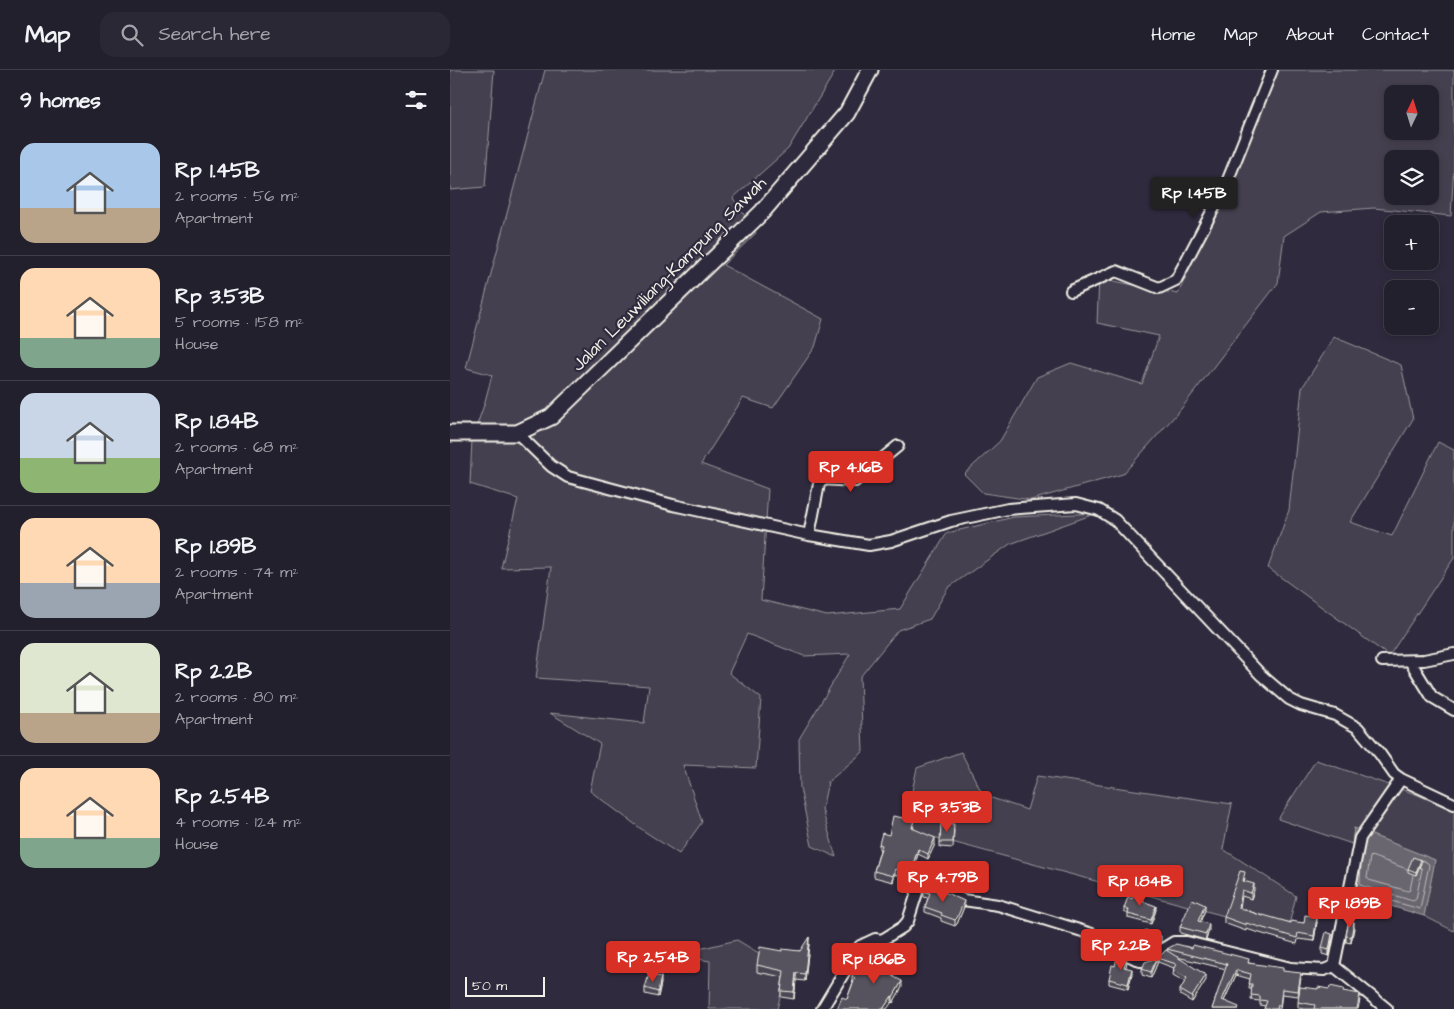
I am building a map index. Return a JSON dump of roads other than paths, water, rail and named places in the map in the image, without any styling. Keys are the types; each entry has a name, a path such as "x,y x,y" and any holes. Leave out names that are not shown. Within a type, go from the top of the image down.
{"main road":[{"name":"Jalan Leuwiliang–Kampung Sawah","path":"450,433 517,433 551,417 762,212 847,114 870,70"}],"street":[{"path":"1072,291 1116,271 1159,288 1176,280 1225,187 1272,70"},
{"path":"517,433 551,466 568,477 673,505 809,535 869,545 891,541 951,520 1008,509 1076,504 1099,510 1115,520 1261,675 1289,699 1301,705 1335,715 1358,728 1394,774 1401,779 1453,801"},
{"path":"809,535 820,479 855,481 898,446"},
{"path":"1382,661 1424,660 1454,654"},
{"path":"1410,661 1432,697 1454,710"},
{"path":"1334,966 1360,838 1401,779"},
{"path":"822,1009 860,946 875,939 882,940 903,927 908,920 921,880 939,886 963,900 998,905 1092,934 1109,950 1122,952 1140,961 1147,961 1153,958 1158,952 1174,942 1187,942 1291,968 1324,970 1334,966"},
{"path":"1334,966 1387,1009"}],"water":[{"path":"1354,828 1435,860 1424,916 1347,893"}]}
